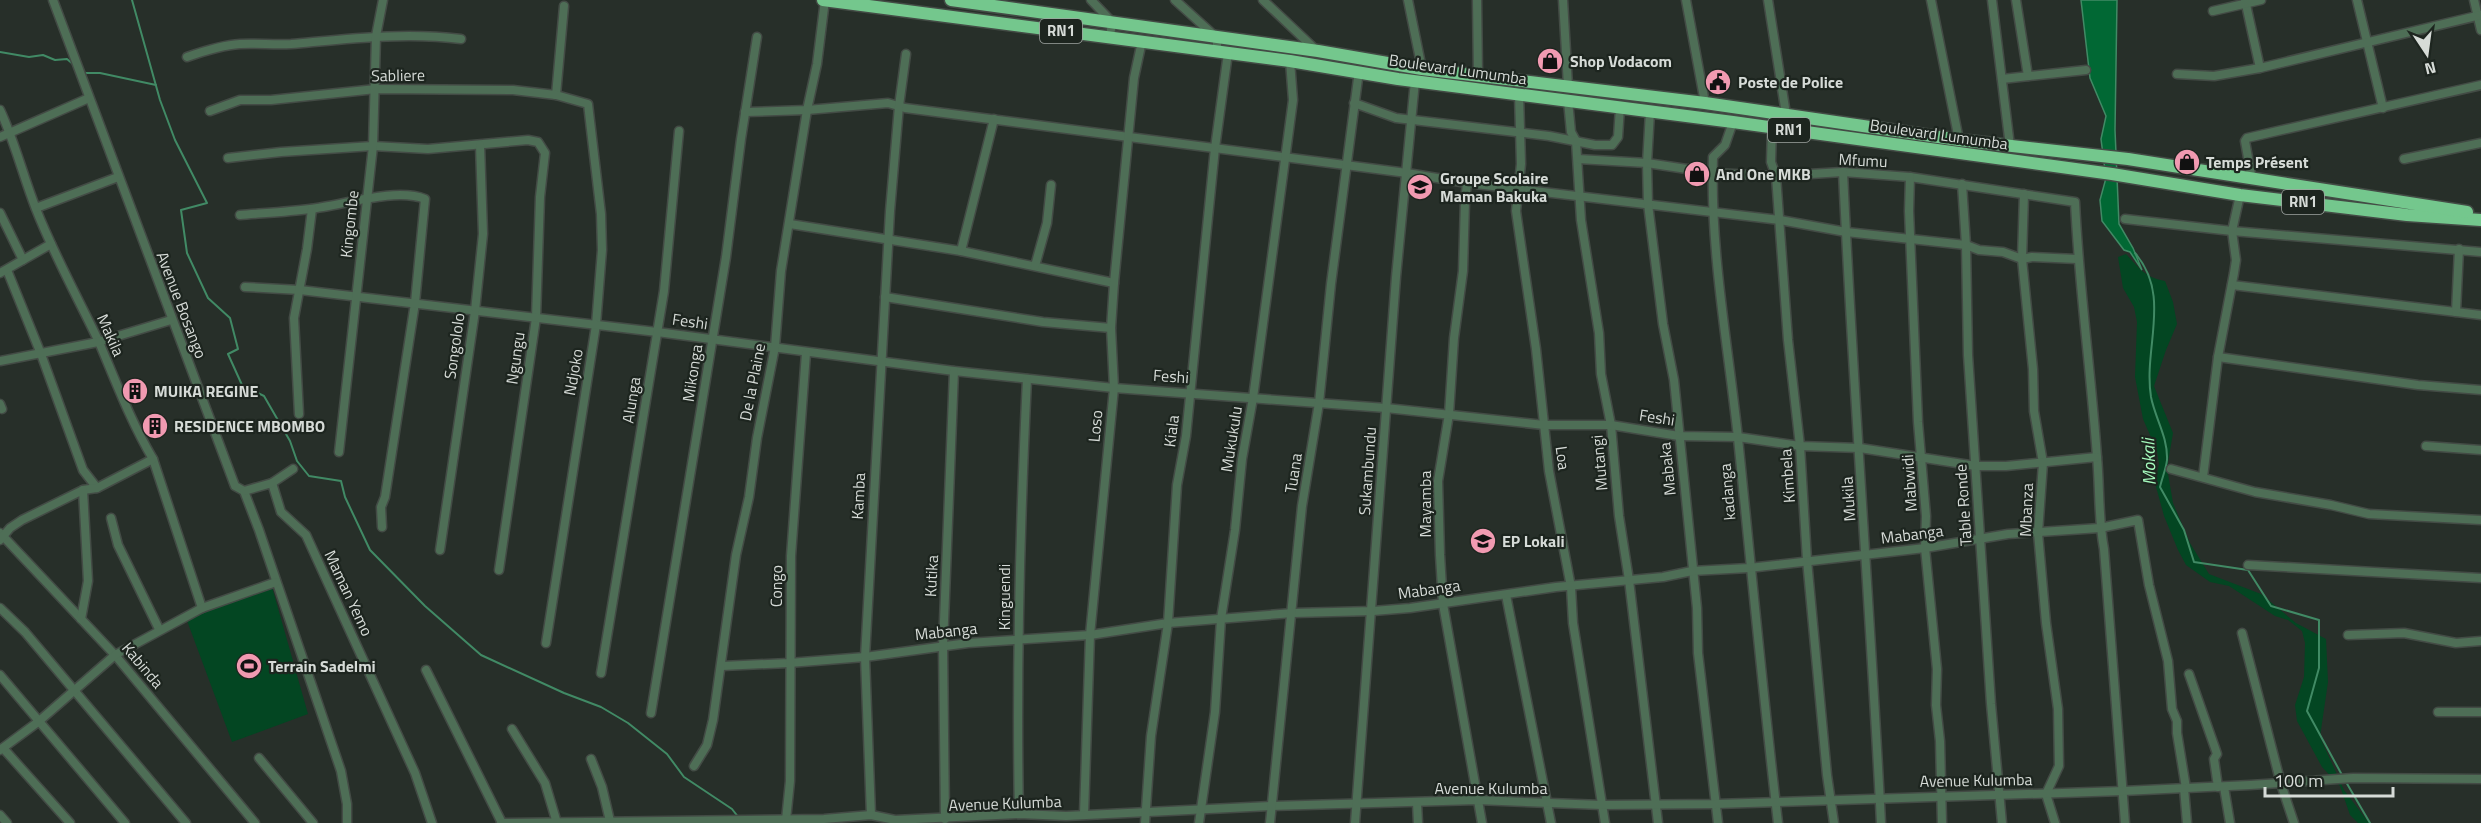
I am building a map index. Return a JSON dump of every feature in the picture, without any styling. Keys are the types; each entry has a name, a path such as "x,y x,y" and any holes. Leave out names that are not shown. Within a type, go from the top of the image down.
{"highway":[{"name":"Boulevard Lumumba","path":"825,0 1785,129 2126,176 2240,195 2407,215 2481,220"},
{"name":"Boulevard Lumumba","path":"951,0 1318,51 1422,69 1705,103 1959,140 2128,159 2481,215"},
{"path":"970,2 970,20"},
{"path":"1622,108 1625,93"}],"street":[{"name":"Avenue Bosango","path":"53,0 235,486 244,491 341,771 344,821"},
{"name":"Kingombe","path":"339,452 373,146 376,36 383,0"},
{"name":"De la Plaine","path":"694,766 706,745 722,666 736,555 749,497 757,438 775,347 778,299 807,110 817,64 825,0"},
{"path":"1000,0 1013,9"},
{"path":"1091,0 1112,22 1110,37"},
{"path":"1175,0 1217,38"},
{"path":"1263,0 1318,51"},
{"path":"1408,0 1422,69"},
{"path":"1477,0 1478,75"},
{"path":"1563,0 1568,86"},
{"path":"1686,0 1705,103"},
{"path":"1768,0 1786,114 1785,129"},
{"path":"1931,0 1959,140"},
{"path":"1992,0 2010,146"},
{"path":"2016,0 2028,76"},
{"path":"2213,11 2261,0"},
{"path":"2357,0 2384,108"},
{"path":"2474,0 2481,30"},
{"path":"2245,2 2260,68"},
{"path":"556,95 564,6"},
{"path":"2177,74 2214,76 2260,68 2479,15"},
{"path":"187,57 211,49 238,44 287,44 376,36 439,36 461,39"},
{"name":"Mikonga","path":"651,713 713,340 757,37"},
{"name":"Kiala","path":"1145,823 1151,736 1168,623 1177,485 1186,436 1215,148 1223,52 1217,38"},
{"name":"Loso","path":"1084,814 1090,635 1114,388 1111,328 1114,283 1134,78 1142,41"},
{"name":"Kamba","path":"871,815 865,657 873,472 883,360 892,178 906,54"},
{"name":"Mukukulu","path":"1199,823 1215,712 1221,619 1235,530 1242,459 1254,398 1269,268 1293,100 1290,61"},
{"path":"2002,79 2086,70"},
{"name":"Tuana","path":"1271,806 1293,613 1302,506 1319,403 1359,71"},
{"name":"Sukambundu","path":"1355,823 1373,611 1386,408 1415,81"},
{"path":"2252,180 2245,141 2247,138 2481,85"},
{"name":"Sabliere","path":"210,111 240,100 271,100 376,88 513,90 556,95 588,105"},
{"name":"Loa","path":"1520,95 1521,164 1516,211 1553,495 1570,587 1572,623 1605,823"},
{"path":"0,137 89,98"},
{"name":"Mutangi","path":"1568,101 1572,132 1576,141 1581,220 1599,333 1601,374 1611,425 1619,516 1629,580 1658,823"},
{"path":"745,112 807,110 888,103 1467,183 1580,195 1780,220 1846,232 1966,245 1979,250 2003,252 2022,259 2032,257 2077,259 2087,339 2097,457 2100,528 2104,549 2106,604 2125,823"},
{"path":"1354,103 1396,118 1412,121 1549,136 1595,146 1611,145 1618,138 1622,108"},
{"name":"Ndjoko","path":"546,643 596,325 602,250 601,214 588,105"},
{"name":"Makila","path":"0,110 11,132 36,208 51,244 153,459 202,608"},
{"name":"Mabaka","path":"1650,112 1647,163 1648,204 1663,324 1674,380 1701,682 1718,823"},
{"path":"961,251 994,119"},
{"name":"kadanga","path":"1733,122 1725,145 1713,157 1713,213 1719,297 1738,437 1749,568 1778,823"},
{"name":"Kimbela","path":"1772,128 1771,162 1776,176 1787,330 1800,446 1807,560 1827,775 1834,823"},
{"name":"Alunga","path":"601,673 664,291 679,131"},
{"name":"Ngungu","path":"480,145 528,140 538,142 545,157 540,197 536,318 499,570"},
{"path":"2404,159 2481,143"},
{"path":"228,158 373,146 428,149 480,145"},
{"name":"Songololo","path":"440,550 475,310 483,234 480,145"},
{"name":"Mfumu","path":"1578,159 1647,163 1713,173 1776,176 1844,172 1910,177 2074,202 2077,259"},
{"name":"Mukila","path":"1844,172 1852,349 1867,554 1881,823"},
{"path":"36,208 118,177"},
{"name":"Mabwidi","path":"1910,177 1918,422 1923,457 1925,548 1937,669 1936,705 1942,823"},
{"name":"Mayamba","path":"1467,183 1463,271 1454,338 1449,414 1438,481 1443,604 1482,823"},
{"name":"Table Ronde","path":"1962,184 1966,245 1968,355 1991,704 2002,823"},
{"path":"1035,266 1047,223 1051,185"},
{"name":"Mbanza","path":"2024,194 2022,259 2033,369 2034,411 2043,463 2038,533 2046,623 2058,710 2059,766 2046,794"},
{"path":"2203,477 2218,357 2236,260 2232,231 2240,195"},
{"path":"240,216 312,209 367,198 405,196 425,199 415,303 385,497 381,507 382,527"},
{"path":"299,414 294,318 312,209"},
{"path":"0,213 23,260"},
{"path":"2125,219 2232,231 2481,252"},
{"path":"790,224 961,251 1114,283"},
{"path":"51,244 3,272 41,354 83,470 97,488"},
{"path":"2456,312 2459,249"},
{"path":"2232,285 2481,315"},
{"name":"Feshi","path":"245,287 357,296 883,360 954,371 1114,388 1386,408 1544,425 1611,425 1679,436 1738,437 1800,446 1860,448 1976,466 2006,466 2097,457"},
{"path":"885,297 1008,317 1111,328"},
{"path":"0,361 98,342 171,320"},
{"name":"Congo","path":"786,820 790,781 789,663 792,556 806,352"},
{"path":"2218,357 2418,385 2481,390"},
{"name":"Kutika","path":"945,819 943,645 954,371"},
{"name":"Kinguendi","path":"1019,814 1017,728 1020,641 1019,544 1027,379"},
{"path":"2426,447 2481,450"},
{"path":"1,537 22,520 83,490 97,488 153,459"},
{"path":"244,491 272,483 293,469"},
{"path":"2171,469 2254,492 2369,514 2481,520"},
{"name":"Maman Yemo","path":"272,483 280,513 306,535 415,773 432,823"},
{"path":"81,618 88,581 83,490"},
{"path":"111,518 118,545 159,629"},
{"name":"Mabanga","path":"722,666 865,657 943,645 1090,635 1168,623 1293,613 1373,611 1443,604 1663,577 1692,571 1749,568 1925,548 2008,534 2100,528 2138,520 2149,585 2168,661 2172,709 2177,721 2185,788"},
{"name":"Kabinda","path":"1,537 115,655 255,823"},
{"path":"2248,566 2481,578"},
{"path":"70,823 1,749 38,722 115,655 159,629 202,608 276,582"},
{"path":"1506,595 1551,823"},
{"path":"0,608 25,632 186,823"},
{"path":"2242,633 2281,784 2294,823"},
{"path":"2348,634 2404,633 2456,643 2481,641"},
{"path":"426,670 502,823"},
{"path":"2189,674 2217,754 2214,759 2230,823"},
{"path":"0,675 125,823"},
{"path":"2438,712 2481,712"},
{"path":"512,729 545,783 557,823"},
{"path":"259,758 313,823"},
{"path":"591,759 602,788 610,821"},
{"name":"Avenue Kulumba","path":"502,823 699,822 871,815 895,822 945,819 979,820 1019,814 1066,820 1084,814 1271,806 1417,804 1477,800 1602,805 1716,804 2221,787 2353,778 2481,778"},
{"path":"2185,788 2187,823"},
{"path":"2046,794 2055,823"},
{"path":"1417,804 1418,823"},
{"path":"1270,823 1271,806"},
{"path":"0,815 7,823"}],"shaded area":[{"path":"2081,0 2117,0 2115,130 2119,224 2142,270 2130,252 2124,250 2102,221 2100,200 2106,178 2101,139 2106,116 2090,78"},
{"path":"2126,254 2148,275 2165,281 2173,302 2177,324 2154,386 2173,433 2167,468 2173,503 2190,543 2209,574 2261,594 2296,623 2326,639 2328,682 2320,737 2344,790 2369,823 2358,823 2350,815 2340,786 2322,767 2297,721 2295,705 2304,677 2305,643 2302,631 2288,620 2275,616 2229,586 2210,582 2186,565 2178,550 2164,516 2155,483 2159,464 2157,451 2143,419 2135,377 2137,322 2134,307 2123,288 2118,257"},
{"name":"Terrain Sadelmi","path":"272,587 308,714 232,742 186,618"}],"waterway":[{"path":"132,0 160,100 175,140 207,203 181,210 187,253 208,298 230,318 238,349 228,354 242,385 264,396 290,441 297,461 309,476 341,481 345,497 370,550 425,606 481,655 564,693 601,707 628,723 667,754 684,777 732,809 739,818"},
{"path":"0,52 29,57 43,55 55,60 67,59 74,65"},
{"path":"83,73 100,73 156,85"},
{"name":"Mokali","path":"2135,253 2146,269 2152,287 2154,304 2150,359 2151,397 2167,452 2160,487 2184,530 2194,562 2248,570 2271,606 2319,620 2319,668 2307,711 2342,775"},
{"name":"Mokali","path":"2346,782 2370,823"}],"place":[{"name":"Shop Vodacom","path":"1550,61"},
{"name":"Poste de Police","path":"1718,82"},
{"name":"Temps Présent","path":"2187,162"},
{"name":"And One MKB","path":"1697,174"},
{"name":"Groupe Scolaire Maman Bakuka","path":"1420,187"},
{"name":"MUIKA REGINE","path":"135,391"},
{"name":"RESIDENCE MBOMBO","path":"155,426"},
{"name":"EP Lokali","path":"1483,541"},
{"name":"Terrain Sadelmi","path":"249,666"}]}
